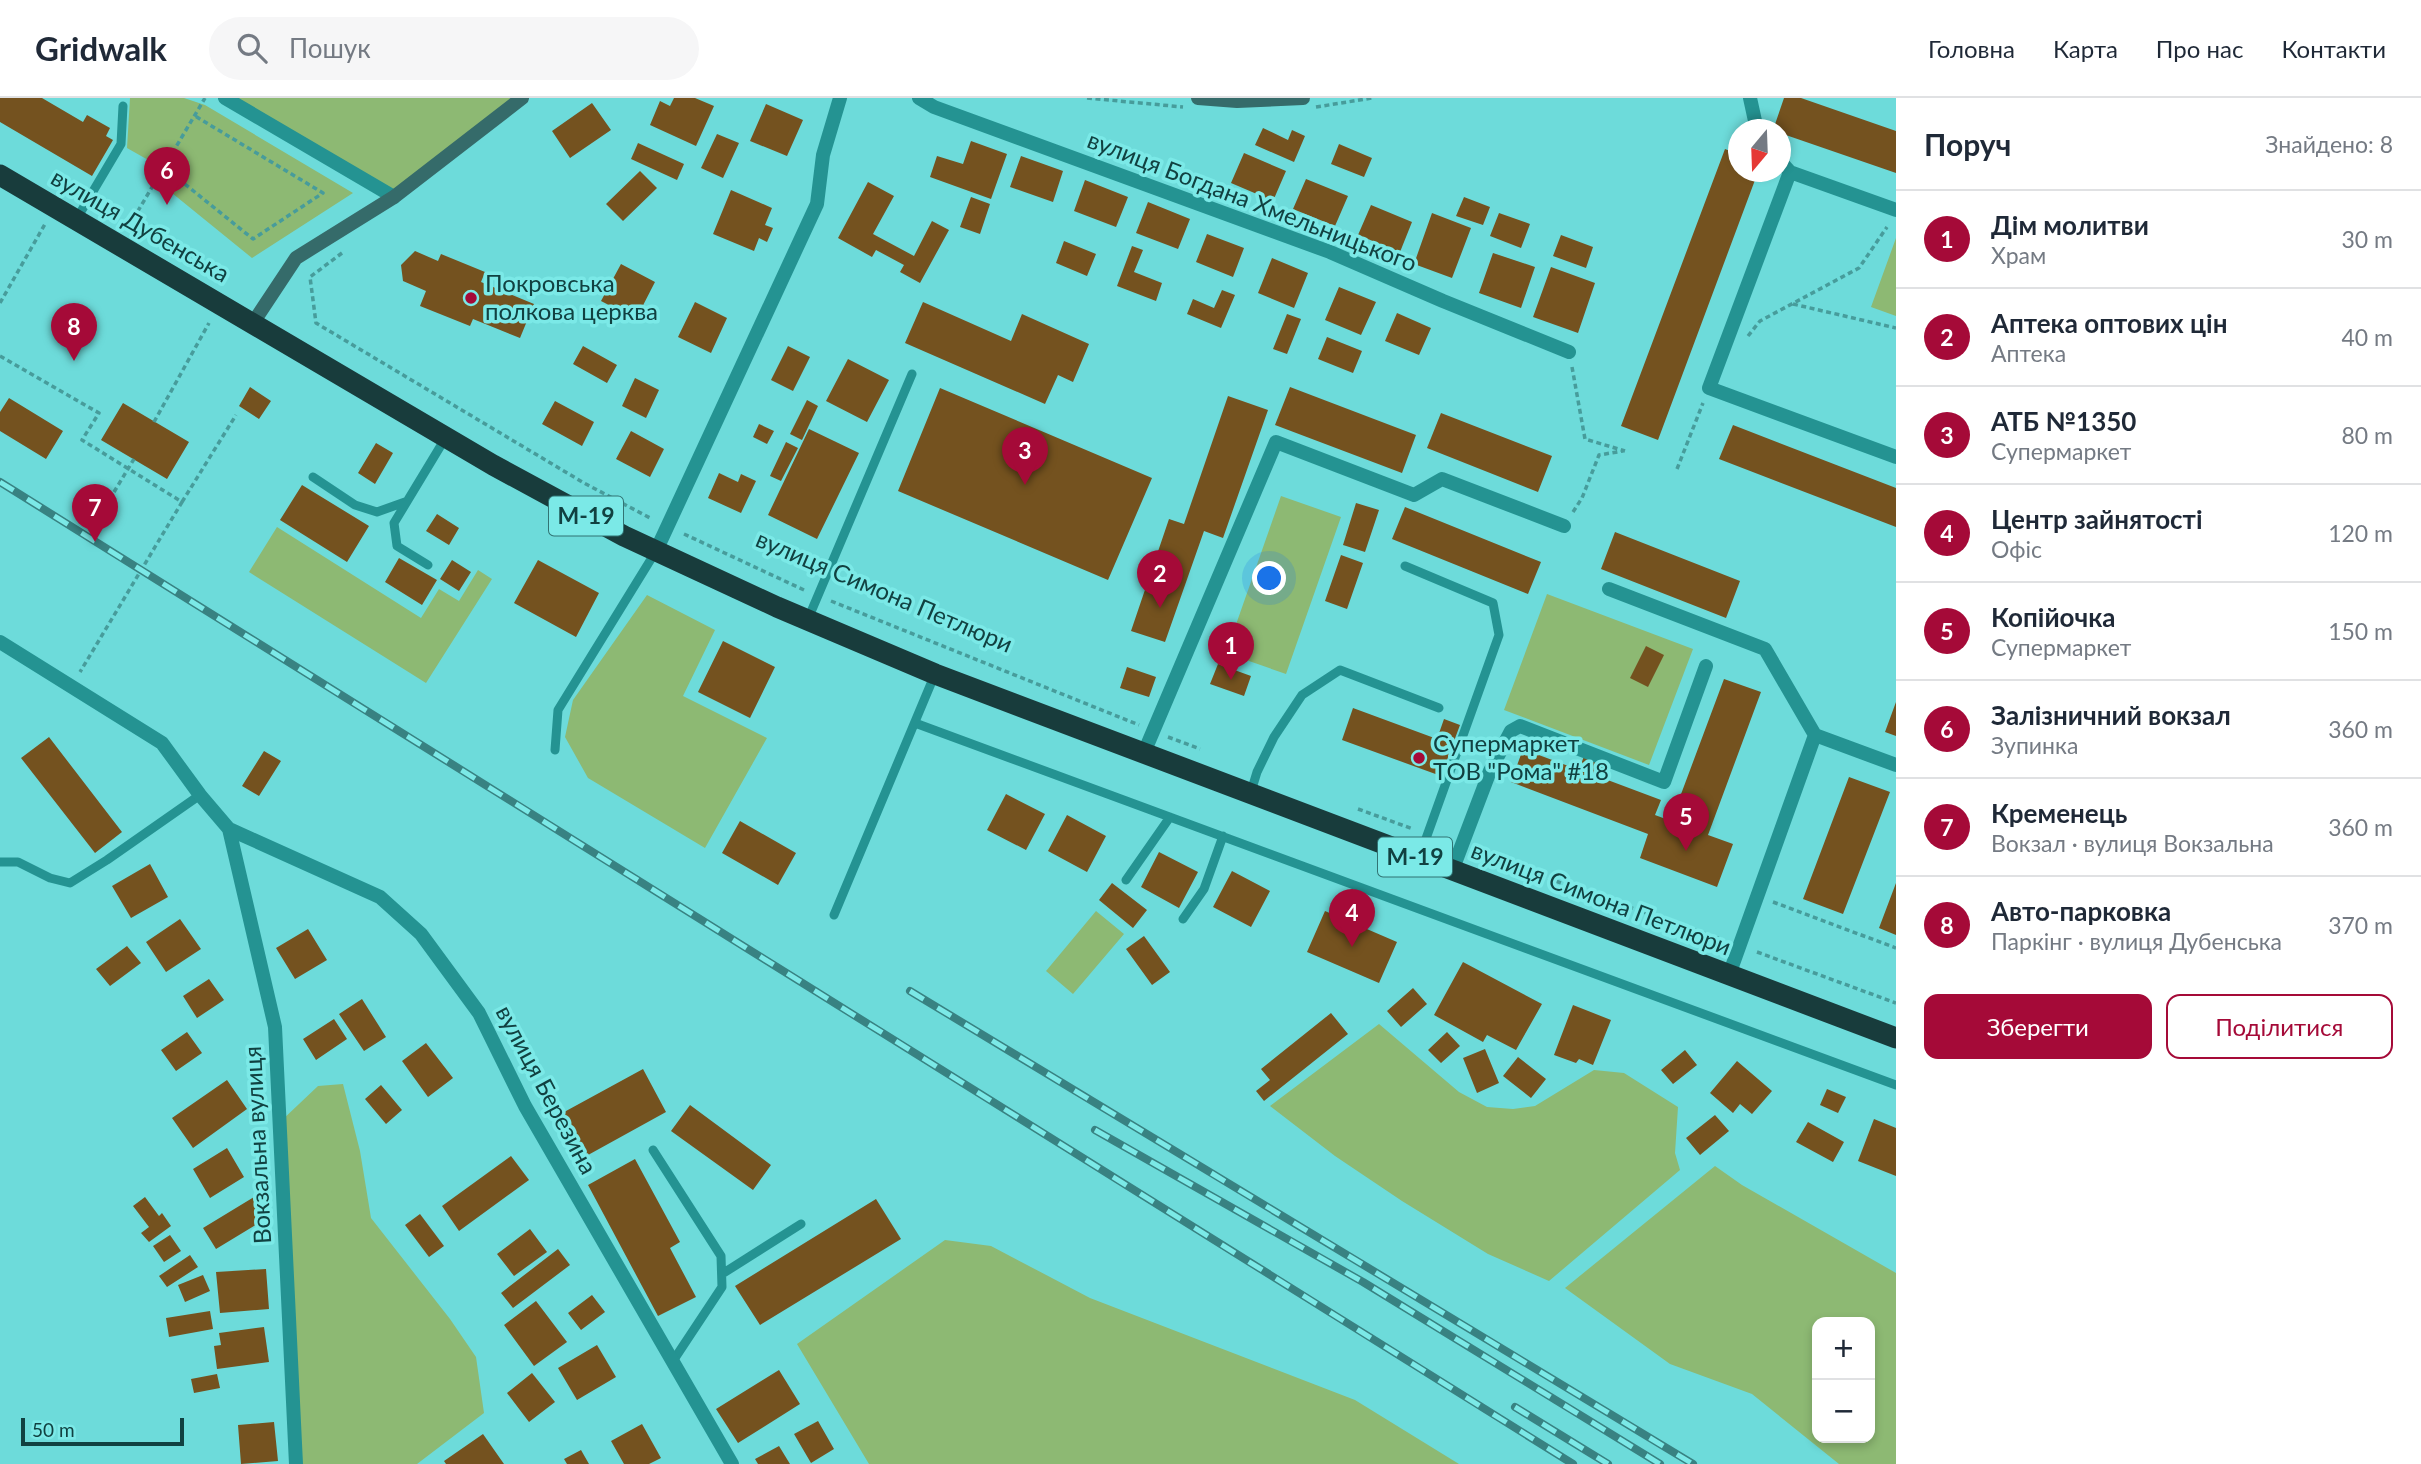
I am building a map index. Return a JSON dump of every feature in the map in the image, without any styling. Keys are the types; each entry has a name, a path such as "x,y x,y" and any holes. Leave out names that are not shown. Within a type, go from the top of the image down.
{"highway":[{"name":"вулиця Дубенська","path":"0,175 253,323"},
{"name":"М-19","path":"253,323 446,438 624,536 808,620 935,674"},
{"name":"вулиця Симона Петлюри","path":"935,674 1896,1038"}],"street":[{"path":"225,98 394,197"},
{"path":"253,323 296,258 394,197 522,98"},
{"path":"656,551 817,204 823,155 840,98"},
{"name":"вулиця Богдана Хмельницького","path":"919,98 934,107 1330,253 1569,352"},
{"path":"1198,98 1237,101 1303,98"},
{"path":"1750,98 1755,119"},
{"path":"1791,169 1896,210"},
{"path":"1780,182 1709,388 1896,457"},
{"path":"1143,755 1276,442 1414,495 1442,479 1564,526"},
{"path":"1609,589 1765,649 1815,735 1896,765"},
{"path":"0,642 162,743 229,830"},
{"name":"вулиця Симона Петлюри","path":"1461,847 1490,771 1511,731 1520,726 1664,782 1706,666"},
{"path":"1729,975 1815,735"},
{"name":"вулиця Березина","path":"229,830 380,897 421,934 479,1013 525,1107 732,1464"},
{"name":"Вокзальна вулиця","path":"229,830 275,1027 296,1464"},
{"path":"1452,871 1461,847"}],"lane":[{"path":"76,220 121,144 123,106"},
{"path":"808,620 912,374"},
{"path":"428,565 397,546 394,523 446,438"},
{"path":"313,477 355,505 377,512 405,502"},
{"path":"555,750 558,710 656,551"},
{"path":"1405,566 1493,603 1499,635 1419,858"},
{"path":"1250,795 1257,772 1274,737 1302,695 1340,670 1439,708"},
{"path":"834,915 935,674"},
{"path":"915,723 1896,1084"},
{"path":"0,862 18,862 50,878 70,883 200,795"},
{"path":"1126,880 1170,817"},
{"path":"1183,919 1204,889 1223,836"},
{"path":"653,1150 721,1256 722,1287 673,1361"},
{"path":"722,1274 801,1224"}],"path":[{"path":"118,244 205,98"},
{"path":"165,168 253,239 323,193 195,116"},
{"path":"0,303 55,207"},
{"path":"1743,343 1760,321 1859,268 1889,224"},
{"path":"154,422 220,303"},
{"path":"1791,304 1896,327"},
{"name":"вулиця Симона Петлюри","path":"316,323 584,483 668,527 818,596 1211,754"},
{"path":"1564,526 1582,498 1599,455 1625,451 1585,439 1569,352"},
{"path":"0,356 99,413 82,440 182,502"},
{"path":"1677,470 1709,388"},
{"path":"71,686 236,415"},
{"path":"114,492 134,459"},
{"path":"1349,806 1428,835"},
{"name":"вулиця Симона Петлюри","path":"1461,847 1896,1003"},
{"path":"1757,896 1896,948"}],"green space":[{"path":"130,98 184,98 205,105 353,193 252,258 151,176 157,165 127,148"},
{"path":"225,98 522,98 394,197"},
{"path":"1896,238 1896,316 1871,307"},
{"path":"1281,496 1341,517 1286,674 1226,653"},
{"path":"277,527 421,618 439,589 459,601 478,570 492,579 426,683 249,572"},
{"path":"1547,594 1693,649 1649,765 1504,710"},
{"path":"647,595 715,630 683,696 767,738 705,848 588,778 565,737 573,700"},
{"path":"1096,911 1124,934 1073,994 1046,971"},
{"path":"1379,1024 1459,1092 1487,1107 1513,1109 1535,1106 1594,1070 1624,1073 1678,1107 1675,1153 1680,1170 1549,1281 1488,1254 1335,1156 1270,1106"},
{"path":"343,1084 360,1151 371,1218 450,1319 476,1357 484,1413 417,1464 296,1464 280,1122 318,1086"},
{"path":"1715,1166 1742,1185 1896,1273 1896,1464 1839,1464 1813,1443 1875,1443 1875,1317 1812,1317 1812,1442 1752,1394 1670,1364 1565,1288"},
{"path":"945,1240 991,1246 1090,1298 1355,1400 1459,1464 869,1464 797,1344"}],"building":[{"path":"0,98 42,98 83,122 87,115 110,128 106,136 113,140 92,176 0,122"},
{"path":"674,98 695,98 714,106 696,146 650,125 660,101 670,106"},
{"path":"1784,98 1801,98 1896,131 1896,173 1791,137 1791,119 1777,119"},
{"path":"592,103 611,130 570,158 552,131"},
{"path":"766,104 803,120 787,156 750,141"},
{"path":"1263,128 1288,140 1292,130 1305,136 1294,162 1255,145"},
{"path":"717,134 739,143 723,178 701,168"},
{"path":"971,141 1007,154 991,199 930,177 937,156 963,164"},
{"path":"638,143 684,164 677,180 631,159"},
{"path":"1339,144 1372,158 1364,177 1331,164"},
{"path":"1725,149 1728,150 1728,182 1754,182 1658,440 1621,426"},
{"path":"1244,153 1286,171 1273,201 1231,183"},
{"path":"1021,156 1063,171 1053,202 1010,187"},
{"path":"640,171 657,188 623,221 606,204"},
{"path":"1306,179 1348,196 1335,226 1293,209"},
{"path":"1085,180 1128,197 1116,227 1074,211"},
{"path":"868,182 894,196 873,234 914,256 932,221 949,230 920,283 900,272 904,265 876,250 872,257 838,238"},
{"path":"731,190 772,208 765,225 773,228 767,242 759,238 754,251 713,234"},
{"path":"971,197 990,204 980,234 960,227"},
{"path":"1464,197 1490,207 1483,225 1456,216"},
{"path":"1148,202 1190,219 1178,249 1136,233"},
{"path":"1371,205 1412,222 1400,252 1358,235"},
{"path":"1432,213 1471,228 1452,278 1414,264"},
{"path":"1499,213 1530,224 1521,248 1490,236"},
{"path":"1207,234 1244,248 1233,277 1196,262"},
{"path":"1561,235 1593,247 1586,268 1553,256"},
{"path":"1064,241 1096,254 1087,276 1056,263"},
{"path":"1132,246 1143,250 1134,272 1162,283 1156,301 1117,286"},
{"name":"Покровська полкова церква","path":"415,251 438,261 441,254 485,272 481,282 534,304 520,338 473,319 470,326 420,306 426,291 403,281 401,265"},
{"path":"1493,253 1535,267 1521,308 1479,293"},
{"path":"1272,258 1308,273 1294,308 1258,293"},
{"path":"621,264 655,282 636,319 601,301"},
{"path":"1551,267 1595,283 1578,333 1533,317"},
{"path":"1339,287 1376,302 1361,335 1325,320"},
{"path":"1222,290 1235,295 1221,328 1187,314 1193,299 1214,308"},
{"path":"695,302 727,318 711,353 678,337"},
{"path":"923,302 1011,341 1022,314 1089,344 1073,382 1058,375 1045,404 905,343"},
{"path":"1397,313 1431,328 1419,355 1385,341"},
{"path":"1287,314 1301,319 1287,354 1273,349"},
{"path":"1327,337 1362,351 1353,373 1318,359"},
{"path":"583,346 617,365 607,383 573,364"},
{"path":"788,346 810,357 793,391 771,380"},
{"path":"848,359 889,380 867,422 826,401"},
{"path":"635,378 659,390 646,418 622,406"},
{"path":"250,387 271,401 259,419 239,406"},
{"path":"1290,387 1416,435 1402,473 1275,425"},
{"path":"940,388 1152,478 1108,580 898,491"},
{"path":"1228,396 1268,410 1223,538 1204,531 1165,642 1131,631 1169,519 1184,524"},
{"path":"9,398 63,431 46,459 0,431 0,412"},
{"path":"807,400 818,406 802,440 790,434"},
{"path":"555,401 594,422 582,446 542,424"},
{"path":"123,403 189,442 167,479 101,440"},
{"path":"1441,413 1552,456 1538,492 1427,448"},
{"path":"759,424 774,431 767,444 753,437"},
{"path":"1733,425 1896,488 1896,527 1719,459"},
{"path":"809,429 859,453 817,539 768,515"},
{"path":"631,431 664,449 650,477 616,459"},
{"path":"786,442 798,448 781,481 770,476"},
{"path":"376,443 393,453 375,484 358,473"},
{"path":"719,473 738,482 741,474 756,481 741,513 708,498"},
{"path":"302,485 369,526 347,562 280,520"},
{"path":"1356,503 1379,510 1365,552 1343,545"},
{"path":"1405,507 1541,562 1528,594 1392,539"},
{"path":"437,514 459,528 449,545 426,531"},
{"path":"1615,532 1740,581 1726,618 1601,569"},
{"path":"1341,555 1363,563 1347,609 1325,601"},
{"path":"399,558 437,580 422,605 385,582"},
{"path":"452,560 471,572 459,591 440,579"},
{"path":"538,560 599,593 576,637 514,603"},
{"path":"723,641 775,667 750,718 698,692"},
{"path":"1646,646 1664,655 1648,687 1630,678"},
{"path":"1218,664 1251,676 1244,696 1210,684"},
{"path":"1127,667 1156,677 1149,697 1120,688"},
{"path":"1724,679 1761,692 1708,835 1733,844 1717,887 1640,858 1648,834 1511,782 1523,749 1579,770 1584,756 1611,766 1605,779 1661,800 1655,815 1671,821"},
{"path":"1896,702 1896,736 1885,732"},
{"name":"Супермаркет ТОВ \"Рома\" #18","path":"1353,708 1437,739 1444,719 1460,725 1441,776 1342,740"},
{"path":"49,737 122,832 95,853 21,758"},
{"path":"264,751 281,761 259,796 242,786"},
{"path":"1849,777 1890,792 1843,914 1803,899"},
{"path":"1006,794 1045,814 1026,850 987,830"},
{"path":"1067,815 1106,836 1087,872 1048,851"},
{"path":"740,821 796,853 778,885 722,853"},
{"path":"1159,852 1198,872 1179,908 1141,887"},
{"path":"150,864 168,897 131,918 112,886"},
{"path":"1232,871 1270,891 1251,927 1213,907"},
{"path":"1112,883 1147,910 1133,928 1099,900"},
{"path":"1896,883 1896,935 1879,928"},
{"path":"1325,911 1397,942 1379,983 1307,952"},
{"path":"180,919 201,949 166,972 146,942"},
{"path":"308,929 327,960 295,979 276,948"},
{"path":"1144,936 1170,972 1152,985 1126,949"},
{"path":"127,946 141,963 110,986 96,969"},
{"path":"1463,962 1542,1004 1516,1050 1487,1035 1483,1042 1434,1015"},
{"path":"209,979 224,1000 197,1018 183,996"},
{"path":"1413,988 1427,1004 1401,1027 1387,1011"},
{"path":"362,999 386,1037 364,1051 339,1014"},
{"path":"1573,1005 1611,1020 1593,1065 1579,1059 1576,1063 1554,1055"},
{"path":"1331,1013 1348,1034 1264,1101 1256,1091 1270,1080 1261,1069"},
{"path":"334,1019 347,1039 316,1060 303,1039"},
{"path":"187,1032 202,1053 176,1071 161,1050"},
{"path":"1447,1032 1460,1046 1441,1063 1428,1050"},
{"path":"426,1043 453,1078 428,1097 402,1061"},
{"path":"1485,1049 1499,1083 1477,1093 1463,1058"},
{"path":"1685,1050 1697,1065 1673,1084 1661,1070"},
{"path":"1518,1057 1546,1079 1531,1098 1503,1076"},
{"path":"1737,1061 1772,1091 1752,1114 1740,1104 1733,1113 1710,1093"},
{"path":"643,1069 666,1112 579,1160 555,1117"},
{"path":"227,1080 247,1109 193,1148 172,1118"},
{"path":"381,1085 402,1110 386,1124 365,1099"},
{"path":"1827,1089 1846,1097 1838,1113 1820,1105"},
{"path":"690,1105 771,1165 753,1190 671,1131"},
{"path":"1715,1115 1729,1131 1700,1155 1686,1138"},
{"path":"1874,1119 1896,1128 1896,1176 1858,1161"},
{"path":"1808,1122 1844,1142 1833,1162 1796,1142"},
{"path":"227,1148 244,1177 210,1198 193,1169"},
{"path":"511,1156 529,1180 459,1231 442,1206"},
{"path":"635,1159 680,1242 670,1248 696,1297 658,1316 588,1185"},
{"path":"145,1197 159,1216 162,1213 171,1226 149,1242 141,1233 149,1227 133,1206"},
{"path":"254,1197 267,1218 216,1249 203,1228"},
{"path":"876,1199 901,1239 760,1325 735,1286"},
{"path":"420,1214 444,1246 429,1257 405,1225"},
{"path":"530,1229 547,1252 514,1276 497,1254"},
{"path":"170,1235 181,1251 164,1262 153,1246"},
{"path":"558,1249 570,1265 513,1308 501,1293"},
{"path":"190,1255 198,1267 167,1287 159,1276"},
{"path":"266,1269 269,1309 220,1313 216,1272"},
{"path":"203,1275 210,1291 185,1302 178,1285"},
{"path":"592,1295 605,1312 581,1330 568,1313"},
{"path":"536,1301 567,1342 534,1366 504,1325"},
{"path":"210,1311 213,1329 169,1337 166,1318"},
{"path":"264,1327 269,1362 217,1369 214,1346 221,1345 219,1333"},
{"path":"597,1345 616,1377 577,1400 558,1368"},
{"path":"779,1370 800,1404 738,1443 716,1409"},
{"path":"532,1373 555,1402 529,1422 507,1393"},
{"path":"217,1374 220,1388 194,1393 191,1379"},
{"path":"818,1421 834,1449 811,1463 794,1434"},
{"path":"274,1422 278,1461 241,1464 238,1425"},
{"path":"642,1424 661,1458 649,1464 624,1464 611,1441"},
{"path":"483,1434 504,1464 446,1464 444,1461"},
{"path":"779,1446 790,1464 758,1464 755,1459"},
{"path":"581,1450 589,1464 567,1464 564,1459"}],"railway":[{"path":"0,482 1573,1464"},
{"path":"910,991 1693,1464"},
{"path":"1095,1130 1363,1282 1660,1464"},
{"path":"1515,1407 1608,1464"}],"place":[{"name":"Залізничний вокзал","path":"167,205"},
{"name":"Покровська полкова церква","path":"471,298"},
{"name":"Авто-парковка","path":"74,361"},
{"name":"АТБ №1350","path":"1025,485"},
{"name":"Кременець","path":"95,542"},
{"name":"Аптека оптових цін","path":"1160,608"},
{"name":"Дім молитви","path":"1231,680"},
{"name":"Супермаркет ТОВ \"Рома\" #18","path":"1419,758"},
{"name":"Копійочка","path":"1686,851"},
{"name":"Центр зайнятості","path":"1352,947"}]}
